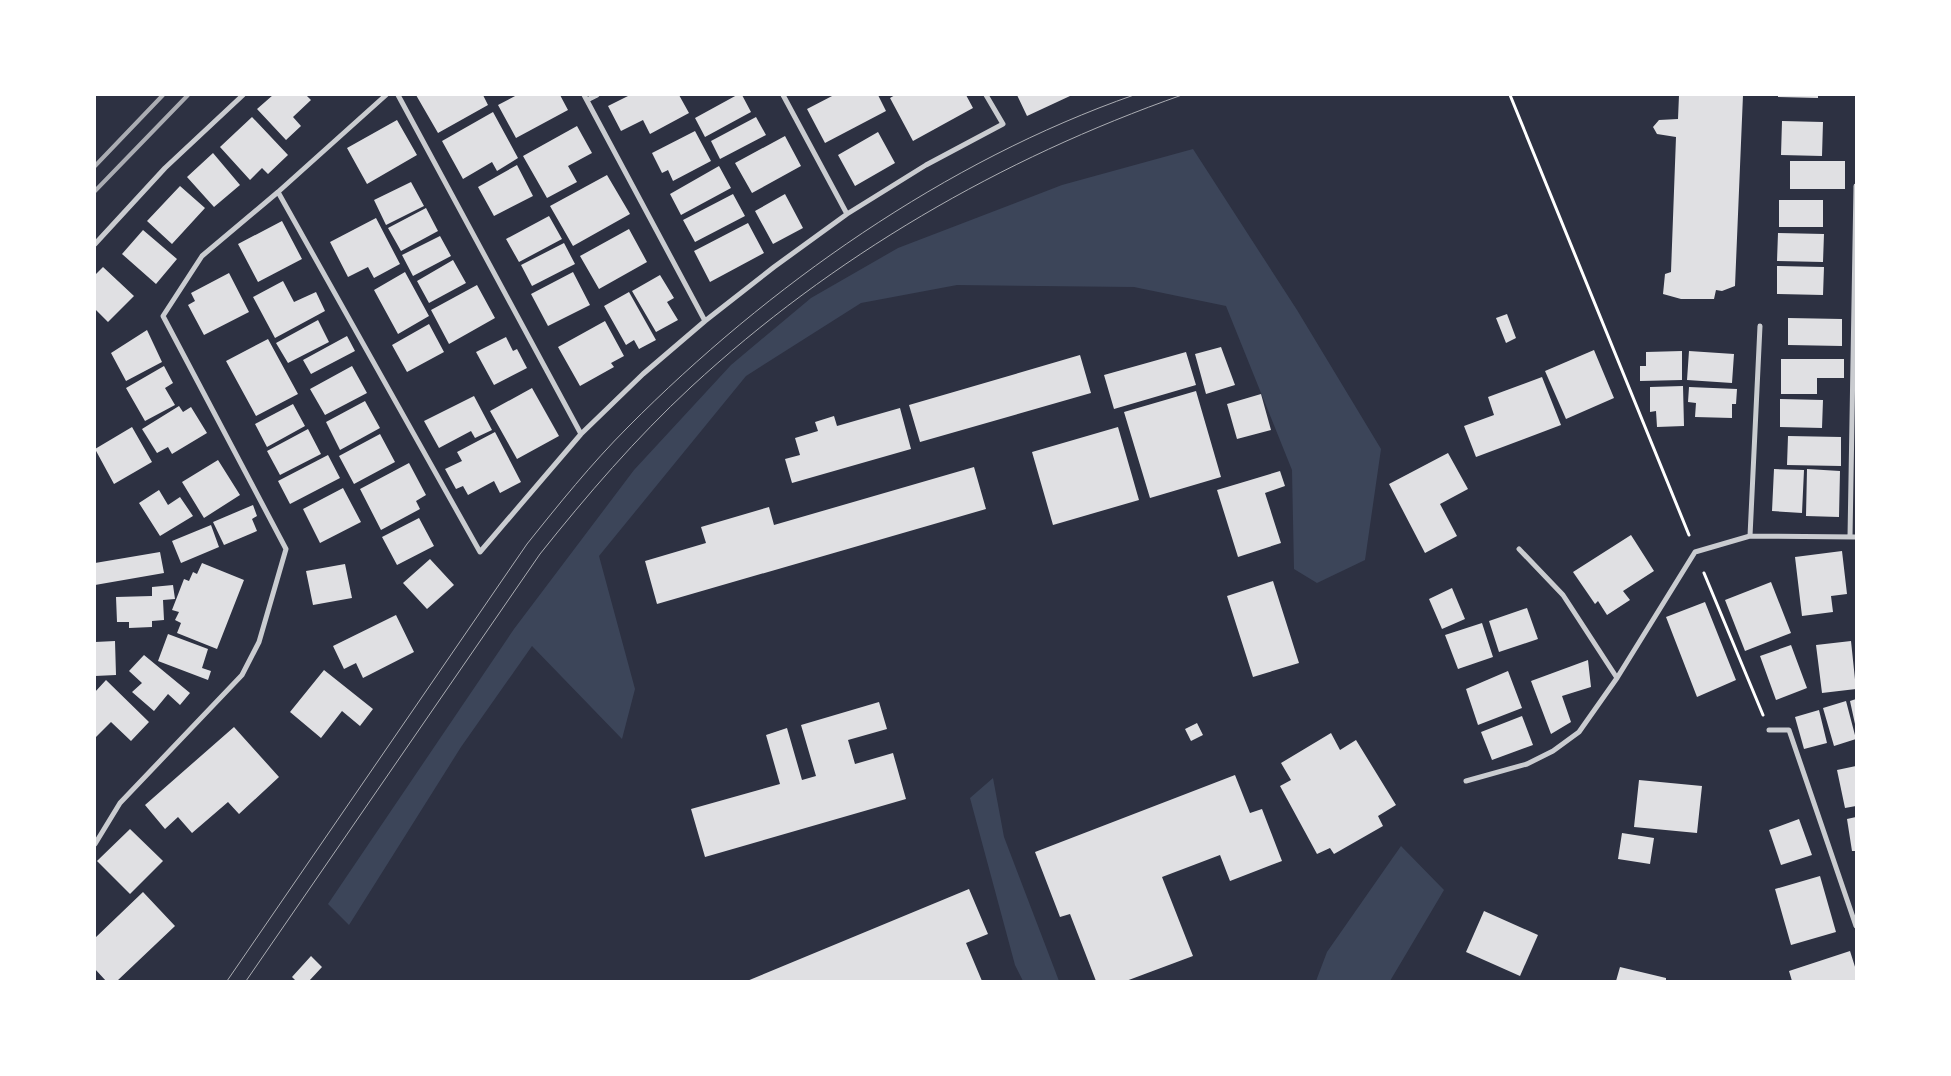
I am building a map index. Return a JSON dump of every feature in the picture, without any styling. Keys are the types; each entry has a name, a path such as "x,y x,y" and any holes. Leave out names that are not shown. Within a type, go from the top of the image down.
{"street":[{"path":"95,244 164,168 243,95"},
{"path":"95,844 120,803 242,675 259,642 271,607 286,550 163,316 202,256 278,192 386,95"},
{"path":"398,95 581,434"},
{"path":"597,95 585,98 705,321"},
{"path":"783,95 847,214"},
{"path":"278,192 480,552 581,434 643,374 705,321 774,267 847,214 926,166 1003,124 986,95"},
{"path":"1850,537 1856,186"},
{"path":"1750,536 1760,326"},
{"path":"1466,781 1527,764 1553,751 1578,732 1617,678 1695,552 1750,536 1856,538"},
{"path":"1519,549 1563,595 1617,678"},
{"path":"1769,730 1789,730 1818,807 1856,926"}],"path":[{"path":"1510,95 1769,730"}],"shaded area":[{"path":"1193,149 1297,310 1381,449 1365,560 1317,583 1294,569 1292,470 1226,306 1134,287 957,285 861,303 746,376 599,556 635,689 622,739 532,646 461,747 349,925 328,904 514,629 634,470 731,365 811,298 898,248 1062,185"},
{"path":"993,778 1004,837 1059,981 1023,981 1015,965 970,798"},
{"path":"1401,846 1444,890 1390,981 1316,981 1327,952"}],"building":[{"path":"273,95 306,95 311,100 293,117 301,126 286,140 257,109"},
{"path":"416,95 483,95 488,105 438,133"},
{"path":"517,95 560,95 568,110 516,138 498,105"},
{"path":"630,95 679,95 689,113 650,134 643,120 621,131 608,106"},
{"path":"737,95 742,95 751,112 705,137 695,118"},
{"path":"834,95 878,95 886,111 825,143 807,109"},
{"path":"895,95 966,95 973,108 913,141 890,98"},
{"path":"1017,95 1069,95 1070,96 1027,116"},
{"path":"1679,95 1743,95 1735,286 1722,291 1716,290 1714,299 1681,299 1663,294 1665,274 1671,272 1676,137 1657,134 1653,127 1659,120 1678,119"},
{"path":"1778,95 1818,95 1818,98 1778,97"},
{"path":"493,112 518,158 497,171 492,162 463,179 442,141"},
{"path":"252,117 288,155 268,174 262,168 250,180 220,147"},
{"path":"756,117 766,135 720,159 711,141"},
{"path":"397,120 417,155 367,184 347,148"},
{"path":"1782,121 1823,122 1822,156 1781,155"},
{"path":"577,126 592,153 568,166 577,182 547,198 523,156"},
{"path":"695,131 711,161 673,181 668,170 662,173 652,153"},
{"path":"878,132 895,163 855,186 838,155"},
{"path":"785,136 801,166 752,193 735,163"},
{"path":"213,153 240,185 214,207 187,177"},
{"path":"1790,161 1845,161 1845,189 1790,189"},
{"path":"517,165 533,196 494,216 478,187"},
{"path":"719,166 731,188 681,215 670,194"},
{"path":"607,175 630,214 573,246 550,206"},
{"path":"411,182 424,206 386,225 374,200"},
{"path":"180,186 205,208 172,244 147,221"},
{"path":"733,194 745,216 695,242 683,220"},
{"path":"785,194 803,228 773,244 755,211"},
{"path":"1779,200 1823,200 1823,227 1779,227"},
{"path":"426,208 438,231 401,251 388,228"},
{"path":"549,216 562,239 519,262 506,239"},
{"path":"376,218 400,264 374,278 368,267 348,277 330,242"},
{"path":"282,221 302,259 258,282 238,244"},
{"path":"748,223 764,253 710,282 694,251"},
{"path":"629,229 647,262 599,289 580,256"},
{"path":"143,230 177,259 156,284 122,254"},
{"path":"1778,233 1824,234 1823,262 1777,261"},
{"path":"440,236 451,256 413,276 402,255"},
{"path":"564,243 575,264 532,286 521,265"},
{"path":"453,260 466,283 429,303 417,281"},
{"path":"1777,266 1824,267 1823,295 1777,294"},
{"path":"103,267 134,296 108,322 95,309 95,275"},
{"path":"405,272 429,316 398,334 374,290"},
{"path":"573,272 590,305 548,326 531,294"},
{"path":"229,273 249,312 204,335 188,305 195,301 191,293"},
{"path":"660,275 674,298 667,302 678,320 656,332 632,291"},
{"path":"283,281 294,302 316,292 325,311 275,338 253,297"},
{"path":"477,285 495,318 449,344 431,310"},
{"path":"629,292 656,340 639,349 634,340 626,345 604,306"},
{"path":"1507,314 1516,338 1506,343 1496,318"},
{"path":"1788,318 1842,319 1842,346 1788,345"},
{"path":"318,320 329,342 288,363 276,343"},
{"path":"605,321 624,356 611,363 614,367 580,386 558,347"},
{"path":"429,324 444,352 407,372 392,345"},
{"path":"147,330 162,362 126,381 111,353"},
{"path":"347,336 355,351 311,374 303,360"},
{"path":"506,337 513,351 517,349 527,368 494,385 476,352"},
{"path":"268,339 298,394 256,416 226,361"},
{"path":"1221,347 1235,385 1206,394 1195,354"},
{"path":"1594,350 1614,398 1566,419 1545,371"},
{"path":"1682,351 1682,380 1640,381 1640,366 1646,366 1646,352"},
{"path":"1689,351 1734,354 1732,383 1687,380"},
{"path":"1186,352 1196,385 1114,409 1104,375"},
{"path":"1080,355 1091,393 920,442 909,405"},
{"path":"1781,359 1844,359 1844,378 1817,378 1817,394 1781,394"},
{"path":"164,366 173,383 165,388 175,405 145,421 126,388"},
{"path":"352,366 367,393 325,415 310,389"},
{"path":"1542,377 1561,425 1476,457 1464,426 1494,415 1488,397"},
{"path":"1683,386 1684,426 1657,427 1656,411 1650,412 1650,387"},
{"path":"1689,387 1737,389 1736,404 1732,404 1732,418 1695,417 1696,403 1688,402"},
{"path":"532,388 559,436 517,459 490,411"},
{"path":"1196,391 1221,477 1150,498 1124,412"},
{"path":"1261,394 1271,430 1237,439 1227,404"},
{"path":"474,396 492,430 475,438 471,431 439,448 424,421"},
{"path":"1780,399 1823,400 1822,428 1780,427"},
{"path":"365,401 380,428 340,450 326,422"},
{"path":"293,404 305,426 267,447 255,424"},
{"path":"179,406 183,412 191,407 207,433 172,454 168,447 157,453 142,429"},
{"path":"900,408 911,449 792,483 785,459 800,455 795,438 818,431 815,422 834,416 837,426"},
{"path":"132,427 152,462 114,484 95,449"},
{"path":"1118,427 1139,500 1053,525 1032,452"},
{"path":"308,429 321,454 280,475 267,451"},
{"path":"495,432 521,482 500,493 494,481 468,495 463,486 456,489 445,469 462,461 457,452"},
{"path":"380,434 395,462 354,484 339,456"},
{"path":"1788,436 1841,437 1841,466 1787,465"},
{"path":"1448,453 1468,489 1440,504 1457,536 1425,553 1389,484"},
{"path":"328,455 340,478 290,504 278,481"},
{"path":"218,460 240,495 204,518 182,482"},
{"path":"409,463 426,495 416,501 420,509 381,530 360,489"},
{"path":"974,467 986,509 657,604 645,561 706,543 701,527 769,507 774,525"},
{"path":"1774,469 1804,470 1802,513 1772,511"},
{"path":"1807,469 1840,471 1839,517 1806,516"},
{"path":"1280,471 1285,486 1265,493 1281,543 1238,557 1217,490"},
{"path":"343,488 361,522 320,543 303,509"},
{"path":"159,490 168,505 180,497 193,516 160,536 139,503"},
{"path":"253,505 257,516 252,519 257,531 224,545 213,522"},
{"path":"419,518 434,546 397,565 382,537"},
{"path":"211,525 219,547 181,563 172,541"},
{"path":"1631,535 1654,571 1623,591 1630,600 1607,615 1598,601 1595,604 1573,572"},
{"path":"1842,551 1847,594 1831,596 1833,612 1802,616 1795,557"},
{"path":"160,552 164,573 95,585 95,563"},
{"path":"430,559 454,585 427,609 403,583"},
{"path":"202,563 244,580 217,649 177,633 181,623 175,620 179,612 172,610 184,579 189,581 193,572 197,574"},
{"path":"345,564 352,598 313,605 306,571"},
{"path":"1273,581 1299,663 1253,677 1227,596"},
{"path":"1771,582 1791,633 1745,651 1725,600"},
{"path":"173,585 175,599 163,600 164,620 152,621 152,627 129,628 129,622 117,622 116,597 152,596 152,587"},
{"path":"1452,588 1465,619 1442,629 1429,599"},
{"path":"1705,602 1736,680 1697,697 1666,617"},
{"path":"1527,608 1538,639 1499,652 1489,621"},
{"path":"396,615 414,652 363,678 356,663 344,669 333,646"},
{"path":"1482,623 1493,657 1458,669 1445,635"},
{"path":"168,634 208,649 202,668 211,671 208,680 158,661"},
{"path":"115,641 116,675 95,676 95,642"},
{"path":"1851,641 1856,689 1822,693 1816,645"},
{"path":"1791,645 1807,688 1776,700 1760,656"},
{"path":"144,655 190,693 180,705 168,694 154,711 132,692 142,683 129,671"},
{"path":"1588,660 1591,687 1562,696 1571,722 1551,734 1531,681"},
{"path":"324,670 373,709 360,726 342,711 321,738 290,712"},
{"path":"1508,671 1522,708 1478,725 1466,689"},
{"path":"106,680 149,722 131,741 111,722 95,738 95,692"},
{"path":"1856,699 1856,724 1855,724 1850,701"},
{"path":"1846,701 1856,739 1834,746 1823,708"},
{"path":"879,702 887,729 848,740 855,764 893,753 906,799 705,857 691,809 780,784 766,735 787,728 802,780 816,776 801,725"},
{"path":"1819,710 1827,743 1804,749 1795,717"},
{"path":"1522,716 1533,745 1492,760 1481,732"},
{"path":"1197,723 1203,735 1191,741 1185,729"},
{"path":"234,727 279,777 239,814 228,802 192,833 178,817 165,829 145,805"},
{"path":"1331,733 1340,750 1356,740 1396,805 1378,816 1383,826 1334,854 1330,848 1317,854 1280,786 1291,780 1281,763"},
{"path":"1856,766 1856,806 1845,808 1837,770"},
{"path":"1235,775 1250,813 1262,809 1282,861 1230,881 1220,855 1162,877 1193,956 1126,981 1096,981 1070,914 1060,917 1035,852"},
{"path":"1639,780 1702,786 1697,833 1634,827"},
{"path":"1856,817 1856,851 1852,851 1847,819"},
{"path":"1799,819 1812,855 1781,865 1769,830"},
{"path":"130,829 163,861 130,894 97,861"},
{"path":"1622,833 1654,838 1650,864 1618,859"},
{"path":"1820,876 1836,932 1791,945 1775,889"},
{"path":"969,889 988,934 966,943 982,981 747,981"},
{"path":"143,892 175,926 117,981 106,981 95,969 95,938"},
{"path":"1484,911 1538,935 1520,976 1466,952"},
{"path":"1850,951 1856,970 1856,981 1792,981 1789,971"},
{"path":"311,956 322,967 309,981 296,981 292,977"},
{"path":"1620,967 1666,978 1666,981 1616,981"}],"tram line":[{"path":"227,981 527,544 588,470 628,427 682,375 740,325 800,277 863,233 928,192 995,155 1064,122 1134,95"},
{"path":"246,981 540,554 612,467 691,387 745,339 802,295 861,254 922,216 984,181 1048,149 1182,95"}],"railway":[{"path":"95,166 163,95"},
{"path":"95,191 188,95"}]}
